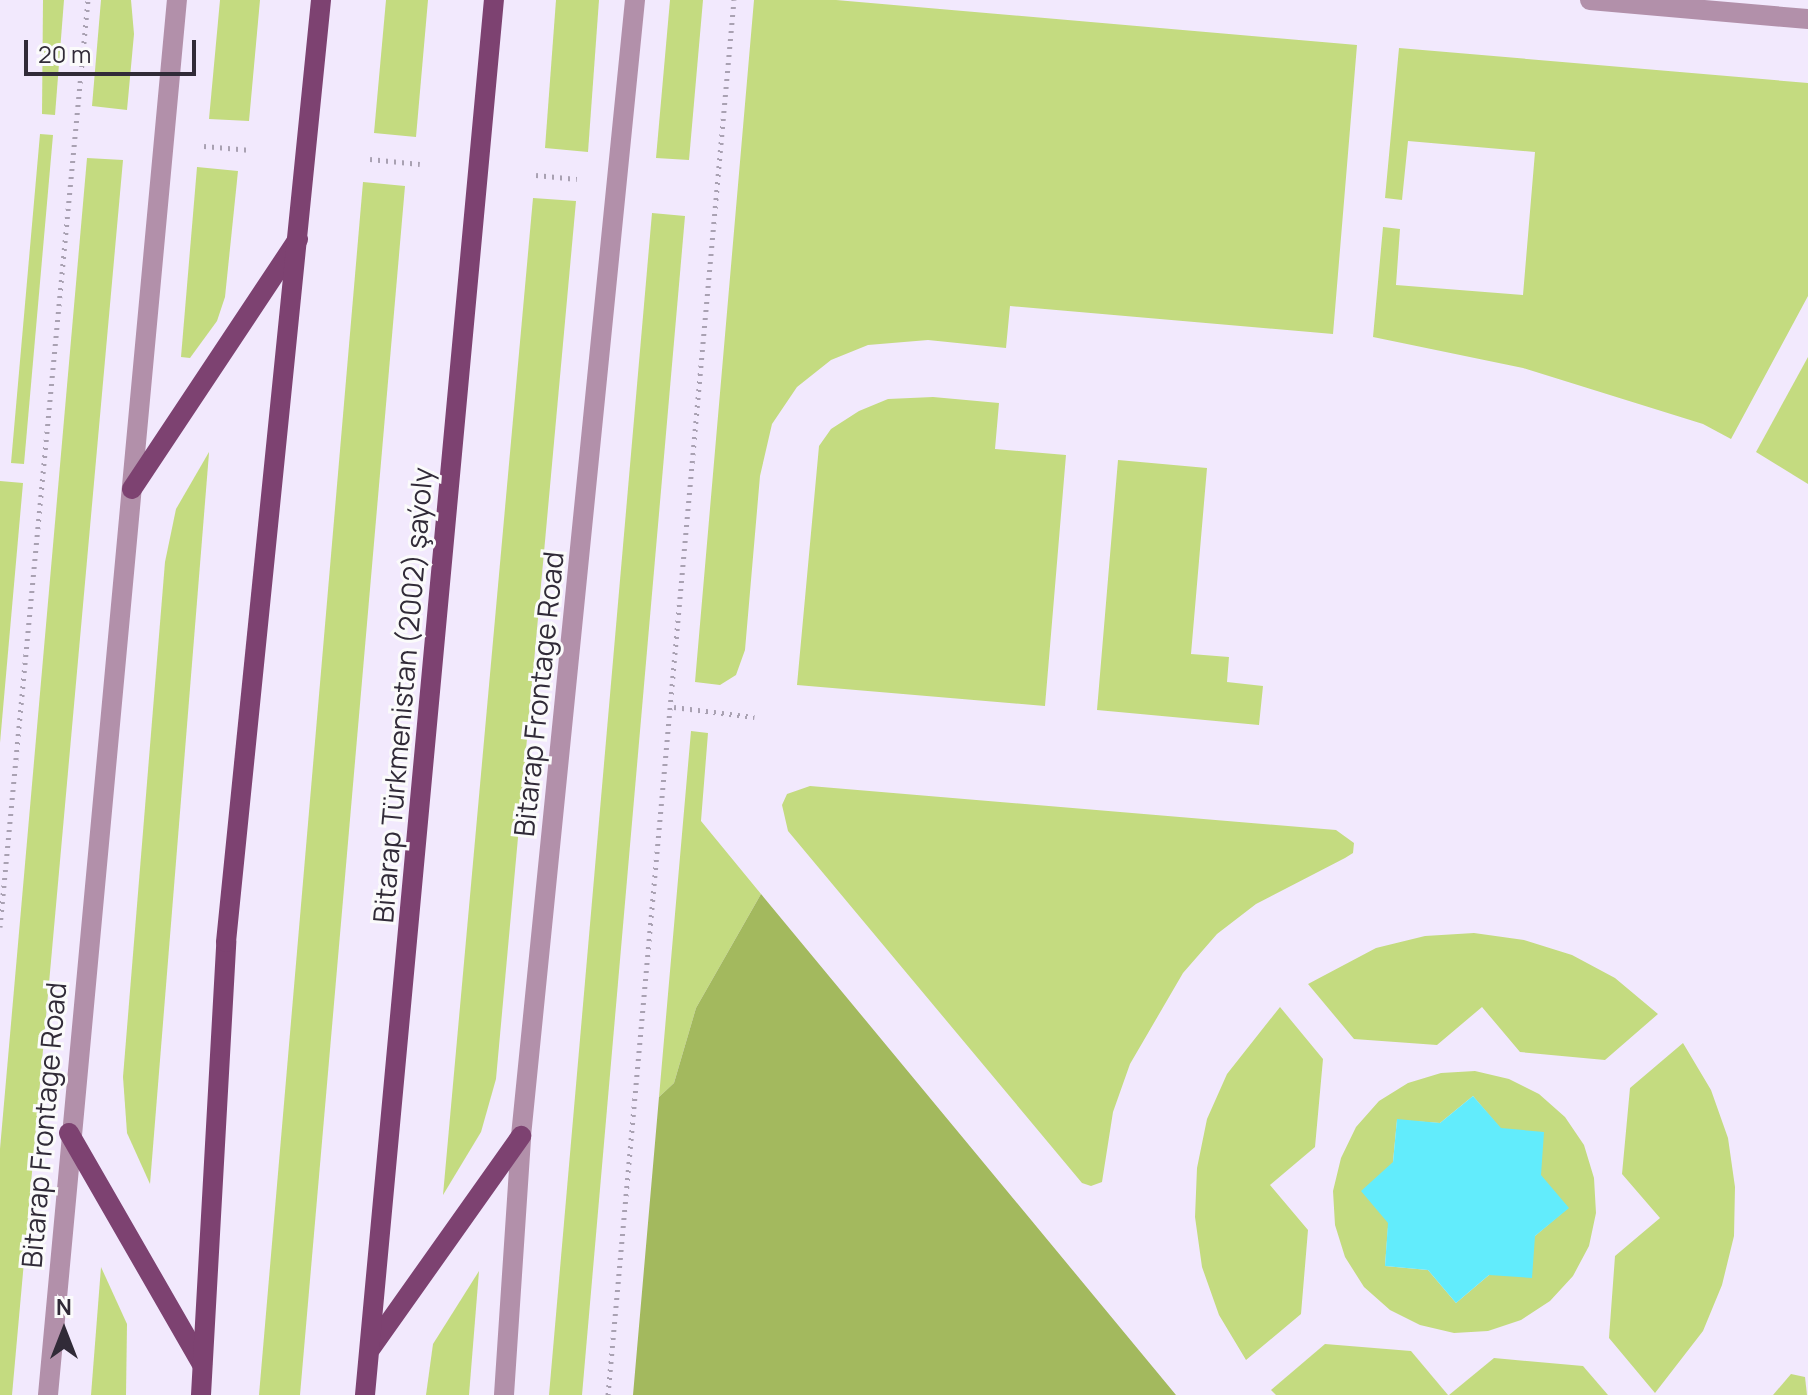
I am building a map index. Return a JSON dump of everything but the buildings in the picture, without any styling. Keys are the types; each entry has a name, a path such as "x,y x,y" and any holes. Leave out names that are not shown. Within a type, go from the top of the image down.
{"main road":[{"path":"198,1395 226,942 300,236 321,0"},
{"name":"Bitarap Türkmenistan (2002) şaýoly","path":"365,1395 494,0"},
{"path":"132,489 300,236"},
{"path":"69,1133 202,1364"},
{"path":"369,1352 521,1136"}],"street":[{"name":"Bitarap Frontage Road","path":"48,1395 69,1133 177,0"},
{"name":"Bitarap Frontage Road","path":"504,1395 521,1136 635,0"},
{"path":"1590,0 1715,6 1808,19"}],"path":[{"path":"0,927 88,0"},
{"path":"608,1395 674,707 734,0"},
{"path":"202,146 251,150"},
{"path":"370,159 420,164"},
{"path":"536,175 586,179"},
{"path":"674,707 754,717"}],"green space":[{"path":"43,0 64,0 55,115 42,114"},
{"path":"101,0 131,0 134,34 127,110 92,106"},
{"path":"220,0 260,0 249,121 209,119"},
{"path":"386,0 428,0 416,137 374,133"},
{"path":"556,0 599,0 588,152 545,148"},
{"path":"670,0 703,0 689,160 656,158"},
{"path":"754,0 836,0 1357,45 1333,334 1010,306 1006,348 928,340 868,345 831,360 797,387 772,424 760,476 745,650 736,675 720,685 695,682"},
{"path":"1399,48 1808,83 1808,296 1731,439 1703,424 1523,368 1373,337 1383,227 1400,229 1396,285 1523,295 1535,152 1408,141 1402,200 1385,198"},
{"path":"40,134 53,135 24,464 11,463"},
{"path":"87,158 123,160 12,1395 0,1395 0,1149"},
{"path":"197,167 238,171 225,297 217,321 190,358 181,357"},
{"path":"363,182 405,186 300,1395 259,1395"},
{"path":"533,198 576,201 496,1079 481,1132 443,1195"},
{"path":"652,213 685,216 582,1395 549,1395"},
{"path":"1808,357 1808,484 1756,452"},
{"path":"933,397 999,403 995,449 1066,455 1045,706 797,685 819,446 831,429 859,411 888,399"},
{"path":"209,452 150,1184 127,1133 123,1077 165,562 176,509"},
{"path":"1118,460 1207,468 1191,654 1229,657 1227,682 1263,686 1259,725 1097,710"},
{"path":"0,481 23,483 0,743"},
{"path":"691,731 708,733 701,821 761,894 696,1008 674,1083 659,1097"},
{"path":"810,786 1336,830 1354,843 1353,853 1256,904 1217,934 1183,973 1130,1064 1113,1112 1102,1182 1091,1186 1082,1183 788,831 782,805 787,794"},
{"path":"761,894 1176,1395 633,1395 659,1097 674,1083 696,1008"},
{"path":"1474,933 1524,940 1572,955 1615,978 1658,1014 1605,1060 1520,1052 1482,1007 1437,1045 1354,1039 1308,984 1376,948 1425,936"},
{"path":"1280,1007 1323,1059 1315,1147 1270,1185 1308,1230 1301,1314 1246,1360 1219,1315 1202,1267 1195,1217 1197,1168 1207,1119 1227,1074"},
{"path":"1683,1043 1711,1090 1728,1138 1735,1187 1734,1236 1722,1285 1703,1331 1655,1393 1609,1338 1615,1256 1660,1218 1622,1174 1630,1088"},
{"path":"1475,1071 1509,1079 1539,1094 1565,1117 1584,1145 1594,1178 1596,1213 1589,1246 1573,1276 1550,1301 1521,1320 1488,1331 1454,1333 1420,1325 1390,1310 1364,1287 1345,1257 1335,1225 1333,1191 1341,1158 1356,1127 1379,1101 1408,1083 1441,1073","holes":["1473,1096 1568,1208 1456,1303 1428,1270 1385,1266 1397,1120 1440,1123"]},
{"path":"101,1267 127,1324 126,1395 91,1395"},
{"path":"479,1271 469,1395 426,1395 433,1344"},
{"path":"1325,1344 1411,1351 1448,1395 1276,1395 1271,1390"},
{"path":"1494,1358 1583,1366 1608,1395 1449,1395"},
{"path":"1791,1374 1805,1377 1807,1395 1773,1395"}],"water":[{"path":"1473,1096 1501,1128 1544,1132 1541,1175 1569,1208 1535,1236 1532,1278 1489,1275 1456,1303 1428,1270 1385,1266 1388,1223 1361,1191 1393,1162 1397,1119 1440,1123"}]}
